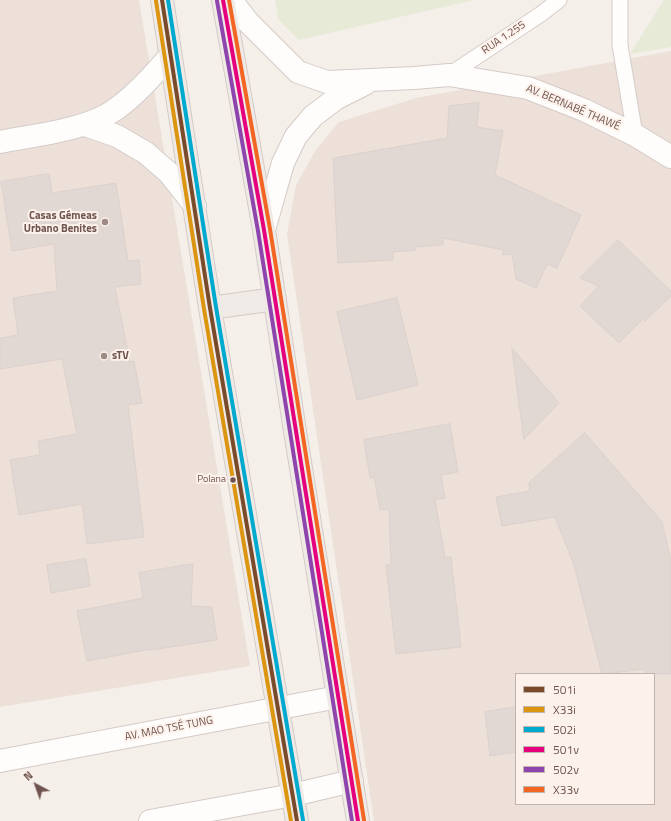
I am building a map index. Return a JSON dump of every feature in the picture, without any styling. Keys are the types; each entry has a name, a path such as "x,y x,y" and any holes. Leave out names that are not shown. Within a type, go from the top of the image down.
{"main road":[{"path":"162,0 210,308 297,821"},
{"path":"223,0 264,230 358,821"},
{"name":"AV. BERNABÉ THAWÉ","path":"231,0 253,27 298,72 327,82 449,75 528,88 584,110 635,135 671,157"},
{"path":"0,142 85,125 115,110 140,90 170,56"},
{"path":"264,230 283,164 296,136 313,116 337,98 373,80"},
{"path":"85,125 117,136 146,153 170,173 195,206"},
{"path":"210,308 274,299"},
{"name":"AV. MAO TSÉ TUNG","path":"0,761 338,697"},
{"path":"150,821 293,795 352,781"}],"lane":[{"name":"RUA 1.255","path":"449,75 541,14 559,0"},
{"path":"620,0 620,45 635,135"}],"shaded area":[{"path":"0,0 139,0 250,666 0,707"},
{"path":"671,51 671,821 374,821 287,234 296,185 315,151 339,122 416,98"}],"green space":[{"path":"275,0 474,0 299,40 278,19"},
{"path":"664,0 671,0 671,47 630,54"}],"building":[{"path":"479,103 477,127 503,131 495,175 581,215 557,268 547,264 536,288 516,279 512,254 502,255 504,250 443,238 443,245 415,247 416,250 393,252 393,260 338,263 333,158 447,138 449,106"},
{"path":"49,174 52,193 116,183 128,261 139,260 141,284 115,287 130,362 134,361 142,403 128,405 144,537 87,544 82,504 19,515 10,460 40,455 38,441 77,434 62,359 0,369 0,338 18,335 13,298 57,291 54,244 12,251 1,182"},
{"path":"618,240 671,291 671,296 645,321 643,319 619,343 580,306 599,286 580,278"},
{"path":"397,298 418,385 357,400 337,312"},
{"path":"512,348 559,403 524,439"},
{"path":"450,424 458,472 441,475 445,498 435,499 445,558 451,557 461,647 396,654 386,565 391,564 389,509 380,510 374,477 370,478 364,440"},
{"path":"585,433 662,522 671,561 671,674 646,673 645,669 602,673 574,565 555,517 502,526 496,497 530,491 529,483"},
{"path":"86,559 90,586 51,593 47,565"},
{"path":"193,564 191,606 212,607 217,640 151,649 87,661 77,611 143,598 139,573"},
{"path":"515,707 515,752 490,756 485,712"}],"transit line":[{"name":"501i","path":"162,0 210,308 297,821"},
{"name":"502i","path":"168,0 216,307 303,820"},
{"name":"501v","path":"223,0 264,230 358,821"},
{"name":"X33v","path":"229,0 270,229 364,820"},
{"name":"X33i","path":"156,1 204,309 291,821"},
{"name":"502v","path":"217,1 258,231 352,821"}],"place":[{"name":"Casas Gémeas Urbano Benites","path":"105,222"},
{"name":"sTV","path":"104,356"},
{"name":"Polana","path":"233,480"}]}
